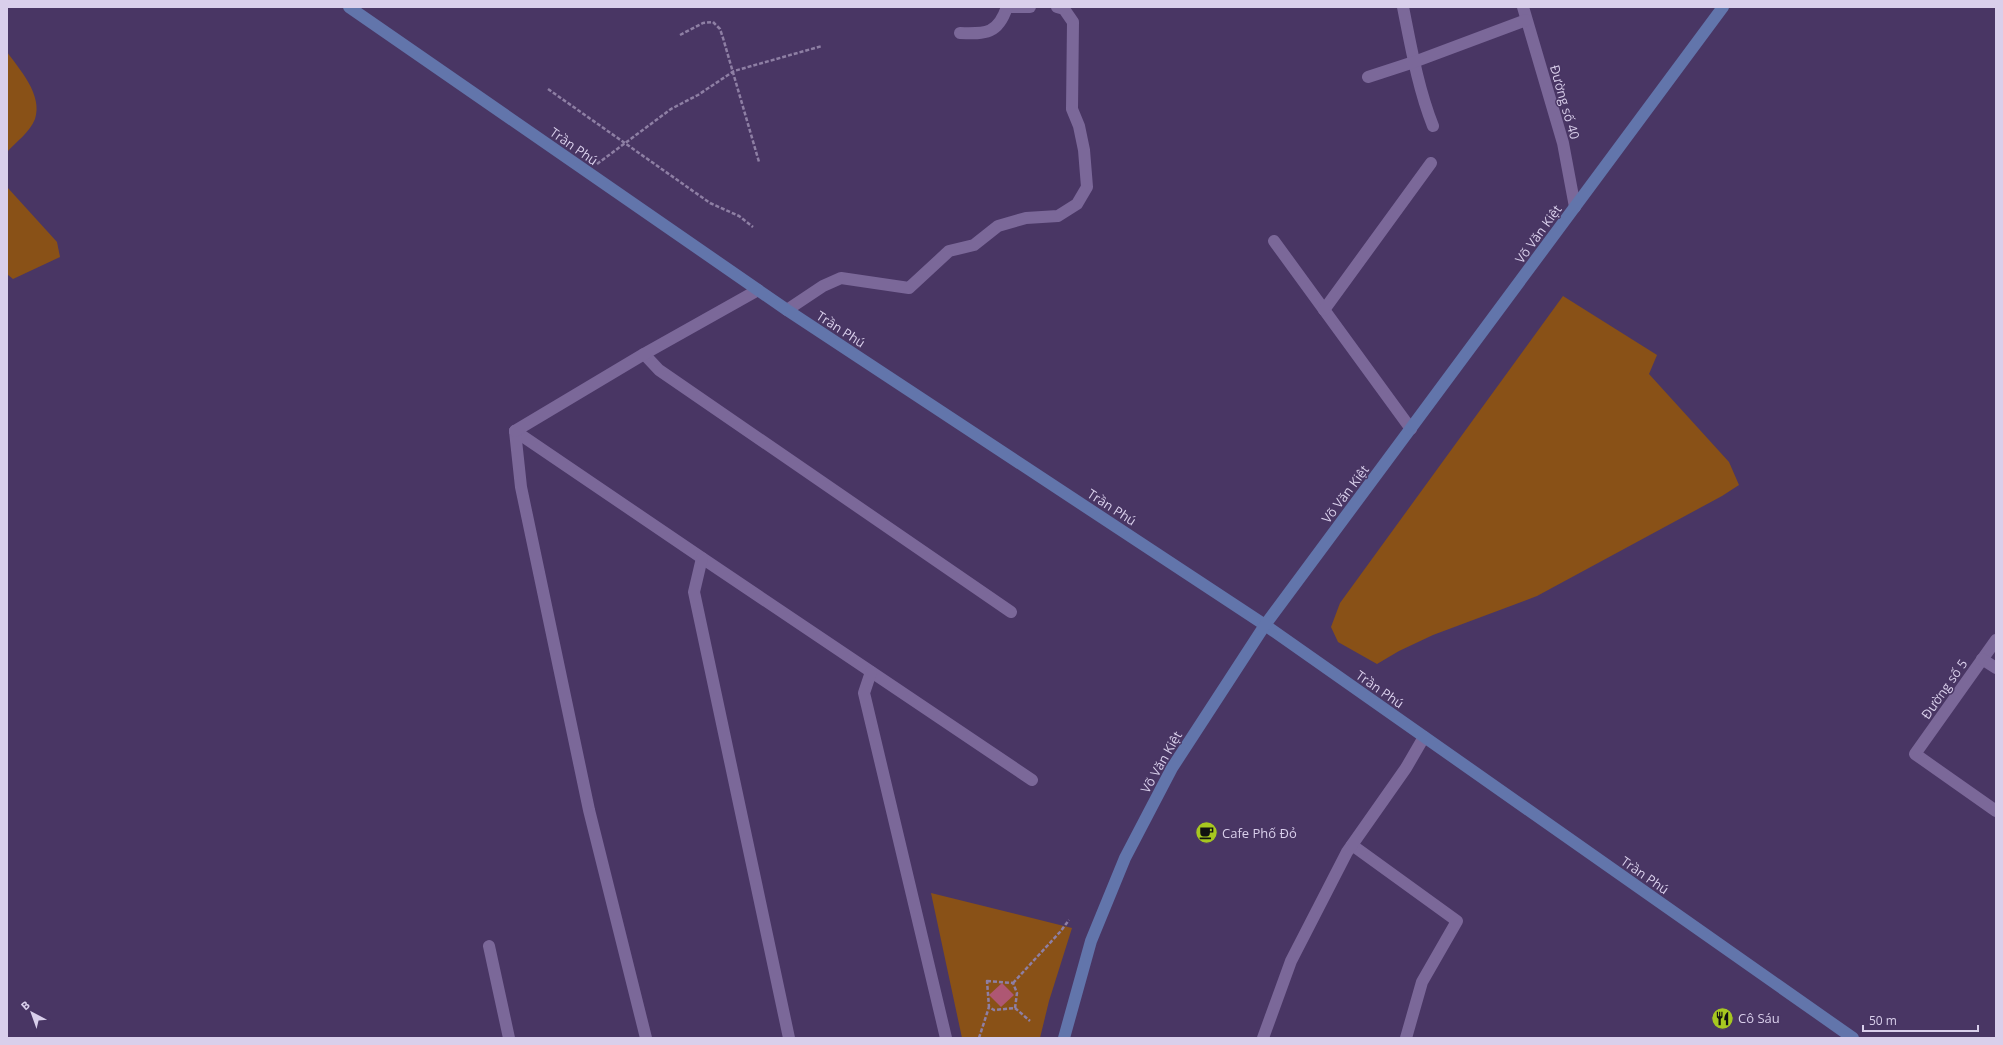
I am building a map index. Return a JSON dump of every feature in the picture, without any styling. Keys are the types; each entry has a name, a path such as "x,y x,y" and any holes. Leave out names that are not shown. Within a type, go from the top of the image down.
{"main road":[{"name":"Trần Phú","path":"349,7 787,310 1265,625 1853,1038"},
{"name":"Võ Văn Kiệt","path":"1064,1038 1091,941 1125,858 1172,768 1265,625 1575,207 1720,8"}],"street":[{"path":"960,33 974,34 990,31 997,27 1002,20 1007,7 1030,7"},
{"path":"787,310 823,286 841,278 909,288 949,251 974,245 998,226 1026,218 1058,216 1077,204 1087,187 1084,150 1079,126 1072,108 1073,22 1064,9 1057,7"},
{"path":"1403,7 1414,62 1426,107 1433,126"},
{"name":"Đường số 40","path":"1523,7 1563,144 1575,207"},
{"path":"1368,77 1414,62 1526,20"},
{"path":"1324,310 1431,163"},
{"path":"1274,241 1411,429"},
{"path":"515,431 644,354 758,290"},
{"path":"644,354 659,370 1011,612"},
{"path":"515,431 1032,780"},
{"path":"515,431 521,487 588,802 646,1038"},
{"path":"702,558 694,592 789,1038"},
{"name":"Đường số 5","path":"1996,640 1915,754 1996,811"},
{"path":"1982,659 1996,668"},
{"path":"871,672 864,693 946,1038"},
{"path":"1263,1038 1291,960 1347,852 1406,768 1424,737"},
{"path":"1352,845 1457,921 1422,982 1406,1038"},
{"path":"489,946 509,1038"}],"path":[{"path":"680,35 703,23 713,22 720,29 734,71 759,162"},
{"path":"588,172 624,142 670,109 698,95 734,71 822,46"},
{"path":"548,89 710,203 739,216 753,227"},
{"path":"1013,983 1060,932 1069,920"},
{"path":"979,1038 989,1007 986,981 1013,983"},
{"path":"1013,983 1017,993 1015,1008"},
{"path":"989,1007 994,1010 1015,1008 1030,1022"}],"shaded area":[{"path":"7,52 29,83 36,101 37,110 33,124 7,152"},
{"path":"7,187 57,242 60,257 13,279 7,274"},
{"path":"1563,296 1657,355 1649,374 1729,462 1739,485 1722,496 1537,596 1433,635 1399,651 1377,664 1338,642 1331,627 1340,603"},
{"path":"931,893 1072,928 1049,1001 1040,1038 962,1038"},
{"path":"1002,983 1014,995 1001,1007 989,995"}],"place":[{"name":"Cafe Phố Đỏ","path":"1206,833"},
{"name":"Cô Sáu","path":"1723,1018"}]}
